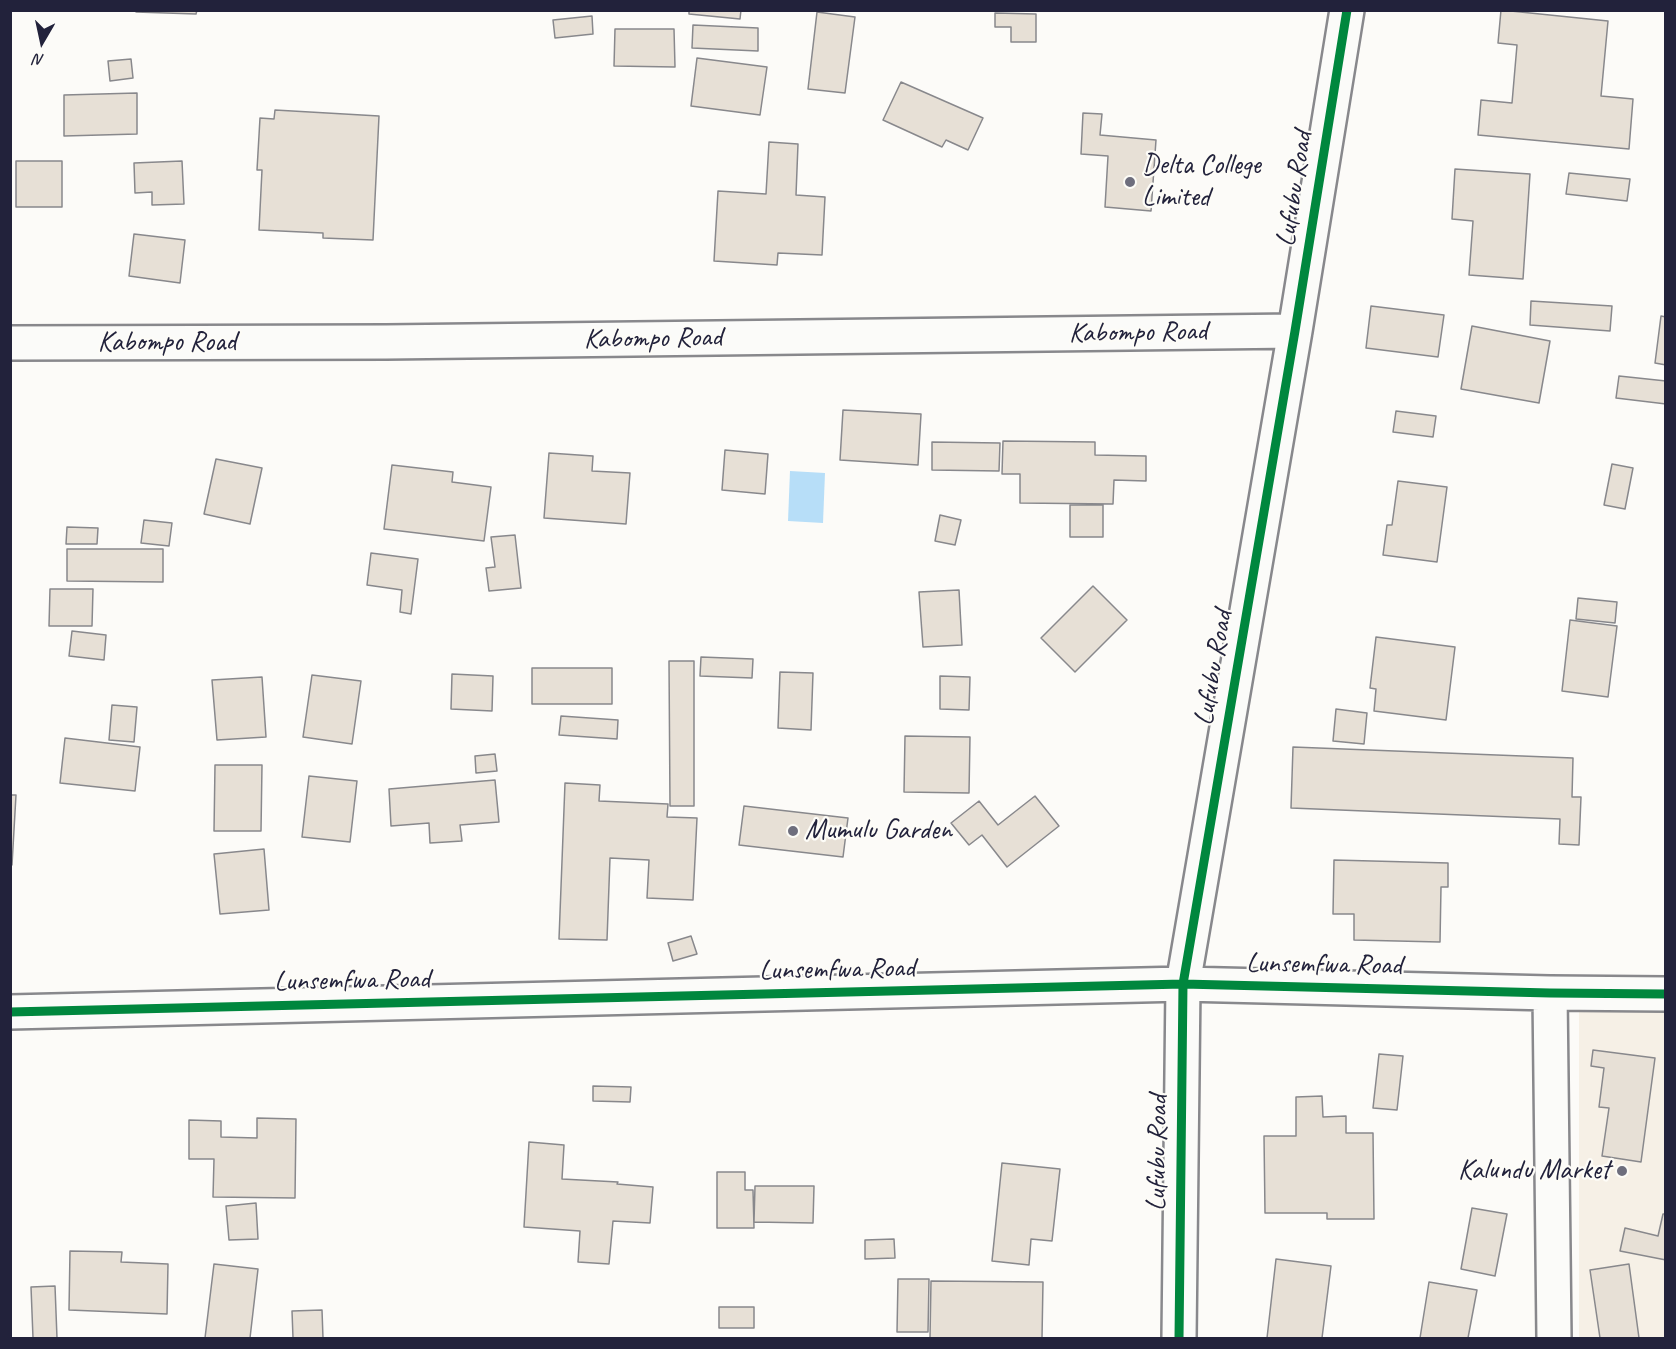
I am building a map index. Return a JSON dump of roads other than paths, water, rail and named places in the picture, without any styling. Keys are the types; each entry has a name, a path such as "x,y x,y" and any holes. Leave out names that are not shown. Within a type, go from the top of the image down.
{"street":[{"name":"Lufubu Road","path":"1179,1338 1183,984 1347,10"},
{"name":"Kabompo Road","path":"10,343 386,342 1294,332"},
{"name":"Lunsemfwa Road","path":"10,1012 1183,984 1665,994"},
{"path":"1551,993 1554,1338"}],"water":[{"path":"790,471 825,473 823,523 788,521"}],"place":[{"name":"Delta College Limited","path":"1130,182"},
{"name":"Mumulu Garden","path":"793,831"},
{"name":"Kalundu Market","path":"1622,1171"}]}
